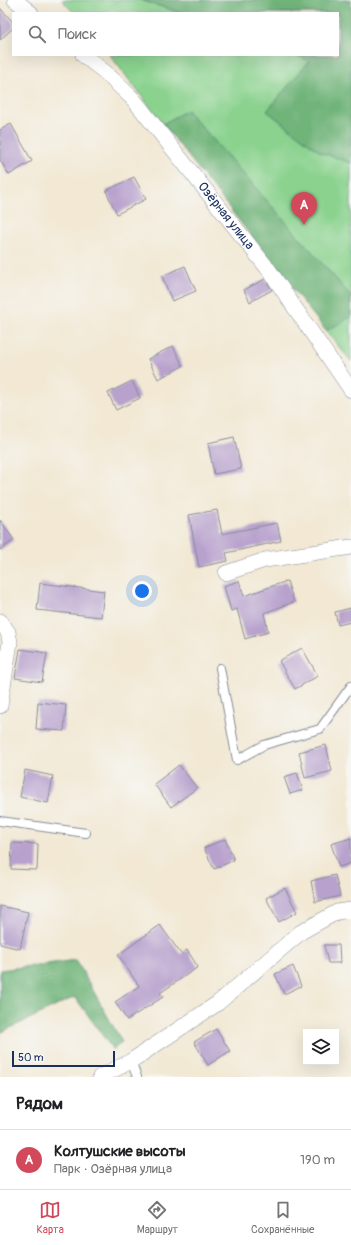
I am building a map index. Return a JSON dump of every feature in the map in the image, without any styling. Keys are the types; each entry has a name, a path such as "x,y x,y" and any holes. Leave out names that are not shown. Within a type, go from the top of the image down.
{"street":[{"path":"15,0 30,12"},
{"name":"Озёрная улица","path":"84,56 105,72 134,100 269,270 351,390"},
{"path":"226,573 265,560 351,547"},
{"path":"0,621 8,632 10,642 0,706"},
{"path":"100,1077 131,1061 218,1003 301,932 337,912 351,910"}],"lane":[{"path":"220,668 237,760 264,745 320,729 351,686"},
{"path":"0,821 86,833"},
{"path":"131,1061 137,1077"}],"green space":[{"path":"62,0 140,0 175,11 351,0 351,361 326,331 329,329 187,110 163,124 111,56 339,56 339,12 73,12"},
{"path":"140,0 351,0 351,163 320,152 267,111 309,61 297,56 339,56 339,12 179,12"},
{"path":"187,110 351,296 351,317 326,331 163,124"},
{"path":"76,960 122,1042 113,1050 75,997 0,1033 0,970"}],"building":[{"path":"0,8 12,21 12,29 0,40"},
{"path":"11,124 32,161 9,175 0,160 0,130"},
{"path":"134,177 146,199 117,214 106,191"},
{"path":"185,266 196,291 172,301 162,276"},
{"path":"265,279 272,290 250,302 244,290"},
{"path":"173,346 183,366 158,379 148,359"},
{"path":"132,381 140,398 116,410 108,393"},
{"path":"234,437 241,469 214,474 208,443"},
{"path":"217,510 222,534 277,523 281,541 226,553 228,561 199,567 189,515"},
{"path":"0,520 14,540 0,550"},
{"path":"239,581 244,596 287,581 294,602 264,613 268,632 245,639 237,609 231,611 224,586"},
{"path":"40,583 104,591 101,617 37,610"},
{"path":"351,608 351,622 338,625 335,612"},
{"path":"302,648 318,676 295,689 279,661"},
{"path":"20,649 47,653 42,682 15,678"},
{"path":"38,702 66,705 64,731 36,729"},
{"path":"326,745 332,771 305,778 299,752"},
{"path":"179,765 197,788 171,807 154,784"},
{"path":"25,770 53,776 48,803 20,797"},
{"path":"297,773 303,790 290,794 284,777"},
{"path":"351,838 351,863 339,867 331,844"},
{"path":"225,839 234,860 214,869 204,848"},
{"path":"12,843 38,844 37,870 11,869"},
{"path":"335,875 340,896 315,902 311,881"},
{"path":"285,888 297,912 279,922 266,898"},
{"path":"0,906 28,912 20,949 0,944"},
{"path":"160,925 181,954 187,950 198,967 160,993 163,997 127,1020 115,1002 139,986 118,955"},
{"path":"324,945 339,945 340,963 328,963"},
{"path":"293,966 301,986 284,994 275,974"},
{"path":"216,1029 230,1051 208,1065 194,1042"}],"place":[{"name":"Колтушские высоты","path":"304,225"}]}
